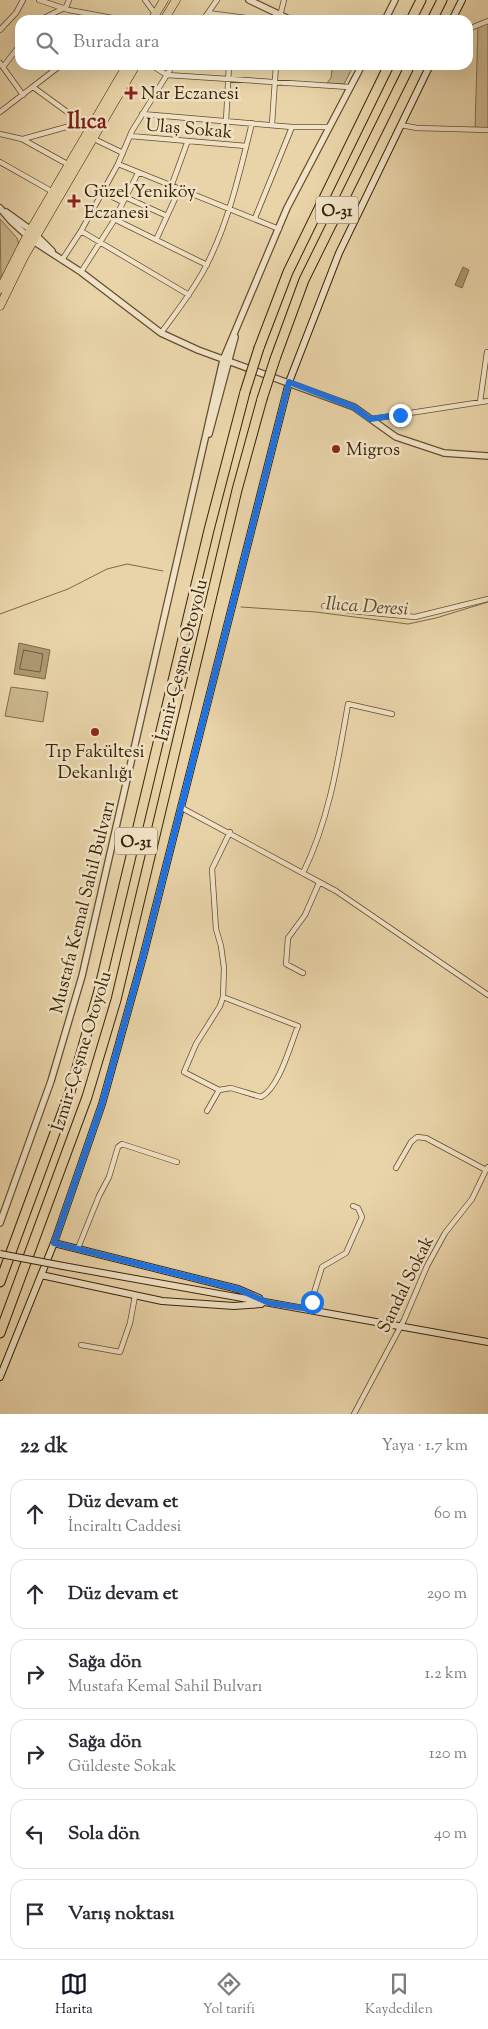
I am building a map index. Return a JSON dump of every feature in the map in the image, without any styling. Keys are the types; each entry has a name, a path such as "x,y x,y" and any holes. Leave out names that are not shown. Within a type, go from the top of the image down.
{"highway":[{"path":"414,15 421,0"},
{"path":"434,15 442,0"},
{"name":"İzmir-Çeşme Otoyolu","path":"0,1282 70,1092 98,994 213,512 245,392 259,348 288,272 387,70"},
{"name":"İzmir-Çeşme Otoyolu","path":"0,1333 87,1097 116,1000 240,480 262,399 304,280 408,70"}],"main road":[{"path":"155,15 164,0"},
{"path":"167,15 176,0"},
{"path":"454,15 462,0"},
{"path":"0,306 53,192 70,166 124,70"},
{"path":"0,289 23,245 32,235 133,70"},
{"path":"0,1377 54,1243 102,1104 143,957 289,382 338,253 428,70"},
{"path":"54,1243 238,1289 269,1303"},
{"path":"0,1254 488,1342"},
{"path":"41,1275 162,1301 234,1306 269,1303"}],"street":[{"path":"0,30 16,13 23,0"},
{"path":"39,0 62,8 98,15"},
{"path":"49,15 66,7 69,0"},
{"path":"145,0 153,15"},
{"path":"217,0 208,13 223,15"},
{"path":"250,0 274,15"},
{"path":"280,15 284,0"},
{"path":"388,15 395,0"},
{"path":"473,27 488,21"},
{"path":"15,50 1,65 23,95"},
{"path":"0,112 54,70"},
{"path":"160,70 168,74 349,87"},
{"path":"62,260 81,231 118,164 142,114 171,70"},
{"path":"226,121 229,70"},
{"path":"272,124 276,70"},
{"name":"Mustafa Kemal Sahil Bulvarı","path":"0,1223 52,1081 74,1004 124,796 204,446 226,361 278,229 328,127 359,70"},
{"path":"32,87 81,122"},
{"path":"142,114 292,127 328,127"},
{"path":"22,139 96,119"},
{"path":"161,333 189,295 207,265 228,210 252,123"},
{"path":"401,125 417,128 488,130"},
{"path":"255,218 292,127"},
{"path":"0,134 22,139 70,166"},
{"name":"Ulaş Sokak","path":"130,136 188,143 246,146"},
{"path":"92,138 123,153"},
{"path":"171,187 188,143"},
{"path":"0,162 53,192"},
{"path":"118,164 228,210 255,218 278,229"},
{"path":"81,272 114,219 138,173"},
{"path":"156,240 179,190"},
{"path":"102,192 167,216"},
{"path":"2,210 17,227 32,235"},
{"path":"2,210 62,260 81,272 161,333 226,361 289,382 354,407 396,437 444,453 488,456"},
{"path":"114,219 207,265"},
{"path":"17,227 23,245"},
{"path":"81,231 189,295"},
{"path":"480,402 487,352"},
{"path":"370,419 488,401"},
{"path":"324,606 352,611 415,617 488,599"},
{"path":"303,873 314,850 335,779 348,704 392,714"},
{"path":"180,807 230,832 373,915 488,995"},
{"path":"223,997 298,1026 275,1084 267,1094 261,1097 231,1088 219,1090 184,1072 196,1044 220,1006 223,997 224,968 221,946 216,930 212,868 230,832"},
{"path":"303,973 286,964 288,938 305,915 319,883"},
{"path":"207,1111 219,1090"},
{"path":"396,1168 411,1142 417,1137 426,1138 487,1168"},
{"path":"78,1248 99,1196 110,1177 118,1148 122,1144 177,1162"},
{"name":"Sandal Sokak","path":"354,1414 399,1327 427,1266 445,1234 472,1199 487,1168"},
{"path":"309,1309 322,1267 346,1253 362,1217 358,1208 353,1206"},
{"path":"82,1345 120,1352 130,1323 135,1296"}],"shaded area":[{"path":"488,21 488,130 475,130 478,25"},
{"path":"332,70 351,70 344,84 327,83 331,78"},
{"path":"0,219 17,238 19,245 1,279"},
{"path":"11,687 48,692 43,722 5,716"}],"water":[{"path":"463,267 469,270 462,288 455,285"},
{"path":"19,643 50,650 45,679 14,674"}],"waterway":[{"name":"Ilıca Deresi","path":"0,614 68,589 107,569 127,564 163,571"},
{"name":"Ilıca Deresi","path":"241,607 316,612 408,624 436,618 488,602"}],"place":[{"name":"Nar Eczanesi","path":"131,93"},
{"name":"Güzel Yeniköy Eczanesi","path":"74,201"},
{"name":"Migros","path":"336,449"},
{"name":"Tıp Fakültesi Dekanlığı","path":"95,732"}],"district":[{"name":"Ilıca","path":"87,120"}],"route":[{"path":"312,1302 309,1309 269,1303 238,1289 54,1243 102,1104 143,957 289,382 354,407 370,419 400,415"}]}
